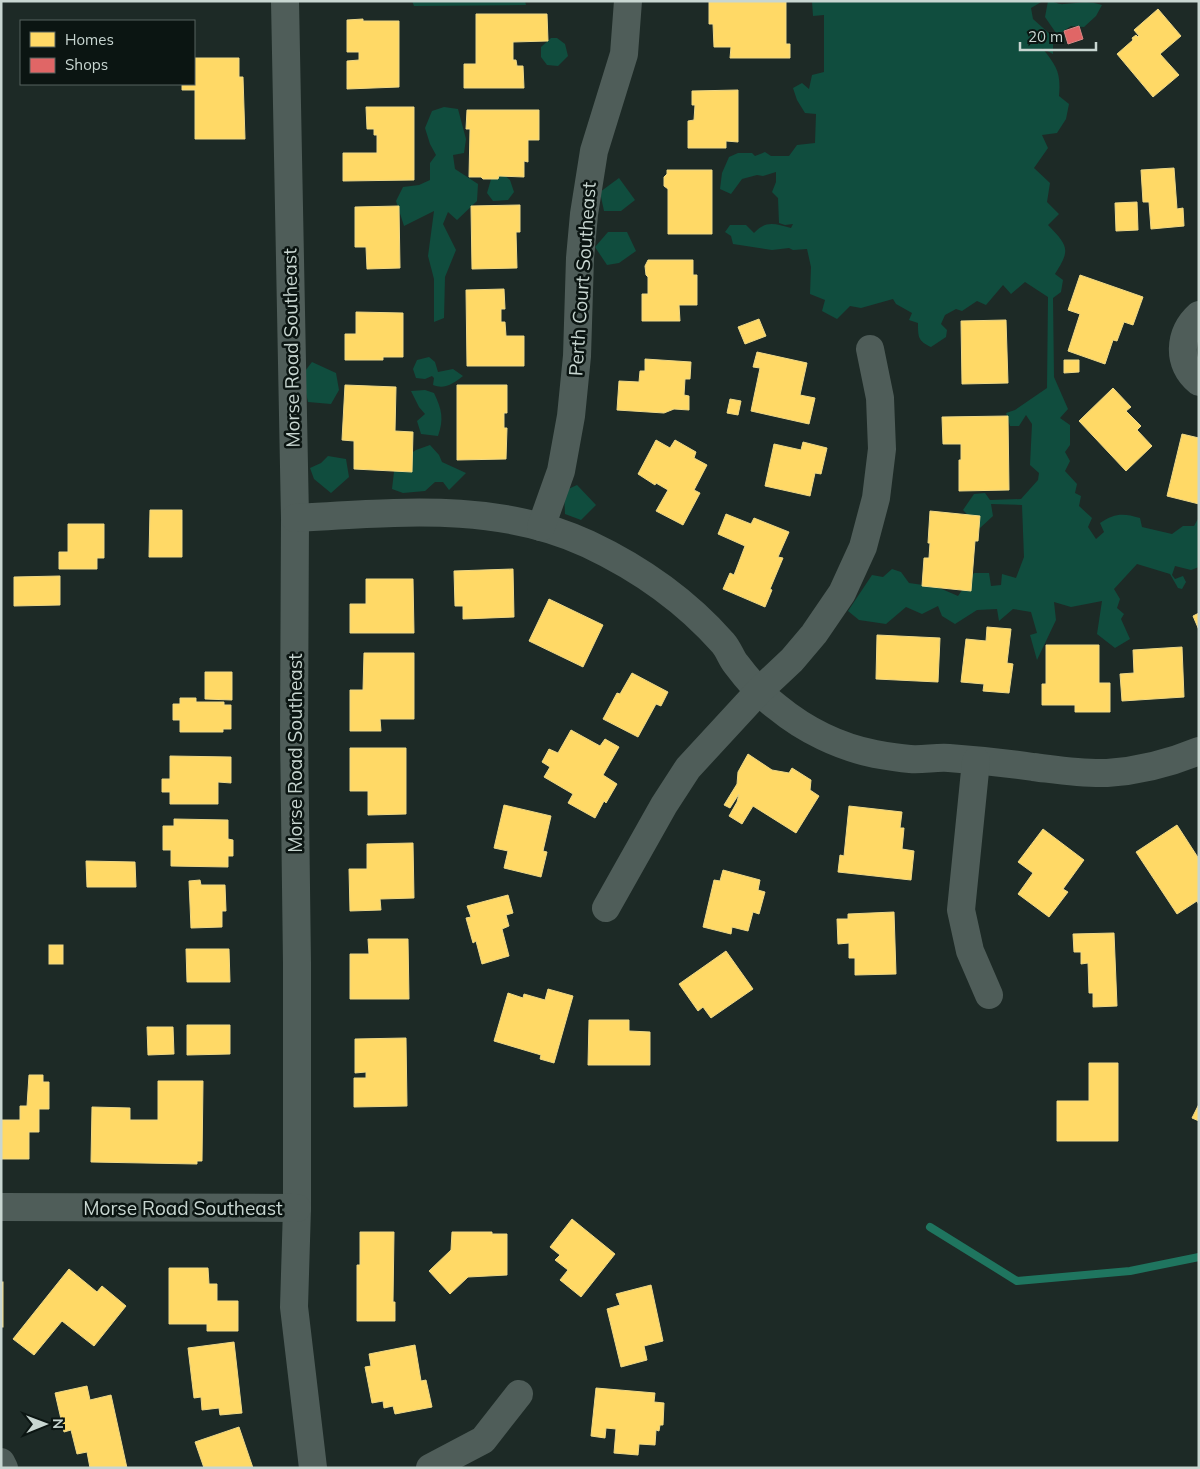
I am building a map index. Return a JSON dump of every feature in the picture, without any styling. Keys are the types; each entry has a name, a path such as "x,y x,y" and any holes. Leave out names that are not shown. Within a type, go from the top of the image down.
{"street":[{"name":"Morse Road Southeast","path":"1,1207 297,1208 297,963 294,733 295,518 285,1"},
{"name":"Perth Court Southeast","path":"541,527 561,471 571,416 577,356 580,258 584,214 594,151 624,54 628,1"},
{"path":"1199,315 1188,326 1183,339 1182,353 1186,366 1193,378 1199,382"},
{"path":"606,908 664,805 688,768 759,691 792,660 814,634 842,592 863,547 876,498 882,449 880,398 870,349"},
{"path":"295,518 435,512 488,516 541,527 586,543 622,561 656,582 698,617 726,646 735,663 759,691 777,707 807,728 840,744 874,754 911,759 947,758 1071,772 1108,773 1196,758"},
{"path":"976,761 961,910 970,951 989,995"},
{"path":"297,1208 294,1307 313,1468"},
{"path":"430,1468 483,1440 519,1394"},
{"path":"1,1462 4,1468"}],"green space":[{"path":"412,1 525,1 526,5 414,6"},
{"path":"812,1 1043,1 1031,8 1033,19 1052,36 1056,33 1045,17 1048,1 1062,4 1087,2 1102,5 1096,16 1084,27 1071,26 1053,38 1053,54 1042,48 1057,70 1059,96 1069,104 1066,119 1057,133 1042,135 1048,148 1034,168 1050,183 1047,202 1059,214 1048,225 1060,238 1065,248 1063,259 1055,274 1063,280 1061,292 1053,298 1054,377 1068,409 1060,418 1070,425 1070,445 1065,452 1070,461 1065,471 1077,484 1075,493 1081,496 1079,506 1092,518 1088,527 1096,539 1104,532 1100,523 1110,517 1129,515 1140,518 1142,527 1172,534 1183,526 1194,526 1199,517 1199,567 1191,570 1175,566 1172,575 1175,579 1183,576 1186,582 1182,589 1178,588 1170,574 1137,564 1114,589 1120,599 1117,608 1124,614 1121,619 1130,639 1115,648 1097,634 1102,601 1071,607 1054,602 1056,620 1037,660 1030,635 1037,633 1031,612 1013,609 999,621 997,609 977,610 955,624 942,616 938,606 922,614 906,607 886,624 859,620 848,611 872,575 883,577 892,569 901,572 909,583 937,587 958,596 974,573 989,573 991,586 1001,585 1002,574 1016,578 1024,557 1022,505 991,504 993,516 980,528 963,510 974,494 985,493 990,500 1021,499 1038,480 1039,473 1030,465 1032,424 1026,415 1019,426 1010,426 1006,413 1015,410 1047,388 1048,297 1025,282 1011,294 1003,285 986,305 977,301 962,311 956,309 945,315 941,324 947,330 946,337 931,347 923,343 920,338 918,323 909,320 912,313 896,304 893,299 861,308 850,306 837,319 822,311 825,300 810,294 811,267 807,249 793,250 789,248 772,250 733,244 731,236 725,232 730,225 746,225 754,233 763,226 771,224 791,228 793,224 785,225 779,223 778,198 772,192 776,182 776,172 742,179 731,194 720,189 722,173 729,157 738,153 752,153 755,156 765,152 771,156 789,156 797,145 815,143 816,114 805,113 797,100 793,88 802,83 809,89 812,75 824,72 824,15 813,16"},
{"path":"551,38 557,38 565,44 568,56 558,66 547,65 541,57 541,47"},
{"path":"444,107 458,109 466,139 464,153 453,155 455,169 478,184 477,201 457,220 448,212 443,224 456,250 445,277 444,318 434,322 434,279 428,256 434,211 404,226 396,201 403,187 419,185 430,180 430,163 436,155 425,128 432,111"},
{"path":"503,174 510,180 514,192 508,200 493,201 487,193 492,176"},
{"path":"619,178 635,200 621,211 604,211 600,192"},
{"path":"608,232 627,232 636,251 619,263 607,265 595,247"},
{"path":"429,357 435,362 438,372 453,369 463,376 453,383 441,387 433,385 434,378 432,376 425,379 416,378 413,369 417,360"},
{"path":"312,362 336,373 339,390 331,404 308,402 302,375"},
{"path":"425,390 434,393 439,404 441,424 438,436 421,434 417,421 425,414 411,391"},
{"path":"430,445 439,455 442,462 466,473 449,490 443,482 435,482 425,491 403,493 392,489 395,463 416,450"},
{"path":"328,456 346,459 349,477 331,493 314,479 310,468 321,463"},
{"path":"577,485 596,505 581,520 565,514 564,491"}],"building: Homes":[{"path":"709,1 786,1 786,44 790,44 790,58 730,58 731,47 714,47 713,24 709,24"},
{"path":"1158,9 1181,36 1160,54 1179,75 1153,97 1117,54 1133,40 1132,38 1136,35 1139,36 1134,30"},
{"path":"476,14 547,14 548,41 513,42 513,60 516,60 517,66 523,66 524,88 464,88 464,64 476,64"},
{"path":"363,19 363,21 399,21 399,87 347,89 347,61 359,60 359,52 347,52 347,20"},
{"path":"195,58 239,58 239,77 243,77 245,139 195,139 195,90 182,90 182,85 195,85"},
{"path":"738,90 738,142 726,141 726,148 688,148 688,121 694,120 695,105 692,105 692,91"},
{"path":"366,107 414,107 414,180 343,181 343,153 377,153 377,135 374,135 374,129 367,129"},
{"path":"467,110 539,110 539,140 528,140 528,162 524,161 524,177 499,176 498,179 483,179 481,177 469,177 470,129 466,129"},
{"path":"1174,168 1177,209 1183,208 1184,226 1151,229 1149,202 1143,202 1141,170"},
{"path":"667,170 712,170 712,234 668,234 668,189 664,186 664,177 667,174"},
{"path":"1137,202 1138,230 1116,231 1115,203"},
{"path":"520,205 520,232 516,232 517,268 472,269 471,206"},
{"path":"399,206 400,268 367,269 366,247 355,247 355,207"},
{"path":"648,260 693,260 693,275 697,275 697,305 679,305 680,321 642,321 642,294 648,294 648,277 645,266"},
{"path":"1080,275 1143,297 1133,325 1124,322 1117,341 1113,340 1105,364 1068,351 1080,314 1068,310"},
{"path":"504,289 505,309 501,309 501,322 505,322 506,336 524,336 524,366 467,366 466,290"},
{"path":"356,312 403,313 403,357 383,357 383,360 345,360 345,334 356,334"},
{"path":"759,319 766,336 745,344 738,327"},
{"path":"1006,320 1008,383 962,384 961,321"},
{"path":"757,352 807,363 800,395 815,398 809,424 751,411 760,368 753,367"},
{"path":"645,359 691,362 690,379 685,379 684,395 689,396 689,410 674,409 664,413 617,410 619,381 639,382 640,371 645,371"},
{"path":"1064,360 1079,360 1079,372 1064,373"},
{"path":"345,385 396,387 395,431 413,432 412,472 354,469 354,441 342,440"},
{"path":"457,385 507,385 507,413 504,413 504,428 507,428 506,459 457,460"},
{"path":"1113,388 1131,407 1126,411 1141,426 1137,430 1152,446 1126,471 1079,421"},
{"path":"730,399 741,401 738,415 727,413"},
{"path":"1008,416 1009,490 959,491 961,444 943,444 942,417"},
{"path":"1182,434 1199,438 1199,504 1167,496"},
{"path":"656,440 670,448 675,440 696,452 694,458 707,465 694,490 700,493 683,525 656,511 668,490 656,483 655,485 638,474"},
{"path":"803,442 827,448 821,474 815,473 810,496 765,486 774,444 801,450"},
{"path":"150,510 182,510 182,557 149,557"},
{"path":"930,511 980,516 978,541 975,541 971,591 922,586 924,558 929,558"},
{"path":"726,514 751,524 754,518 789,532 778,557 783,558 770,589 772,590 765,607 723,589 730,573 734,575 745,546 718,534"},
{"path":"68,524 104,524 104,558 97,558 97,569 59,569 59,552 68,552"},
{"path":"513,569 514,617 463,619 463,606 455,606 454,571"},
{"path":"60,576 60,605 14,606 14,577"},
{"path":"366,579 413,579 414,633 350,633 350,604 366,604"},
{"path":"549,599 603,625 583,667 529,641"},
{"path":"1199,613 1199,630 1193,616"},
{"path":"987,627 1011,629 1007,663 1013,664 1009,693 983,691 984,684 961,682 966,639 986,641"},
{"path":"877,635 940,638 938,682 876,679"},
{"path":"1046,645 1099,645 1099,683 1110,683 1110,712 1075,712 1075,705 1042,705 1042,684 1046,684"},
{"path":"1182,647 1184,697 1122,701 1120,674 1134,673 1133,650"},
{"path":"364,653 414,653 414,719 380,719 381,731 350,731 350,690 363,690"},
{"path":"205,672 232,672 232,700 205,699"},
{"path":"632,673 668,692 661,706 656,704 638,737 603,719 617,693 620,694"},
{"path":"180,698 196,698 196,702 224,702 224,705 231,705 231,729 223,729 223,732 180,732 180,720 173,720 173,704 180,704"},
{"path":"571,730 600,746 605,739 619,747 603,775 617,784 606,803 604,801 595,818 568,803 573,794 544,777 550,767 542,762 549,749 558,753"},
{"path":"350,748 406,748 406,814 368,815 368,791 350,791"},
{"path":"748,754 772,770 789,773 792,768 811,780 810,790 819,796 796,833 753,806 742,824 729,816 739,794 730,808 724,805 737,784 738,772"},
{"path":"170,756 231,757 231,783 218,782 218,804 170,804 170,792 162,792 162,779 170,779"},
{"path":"504,805 551,816 543,851 547,852 541,877 504,868 508,851 494,848"},
{"path":"849,806 902,812 900,828 904,828 902,849 914,851 911,880 838,872 840,855 844,856"},
{"path":"174,819 228,820 228,839 233,840 233,856 228,856 228,867 171,866 171,850 163,850 163,826 174,826"},
{"path":"1177,825 1199,859 1199,905 1197,901 1177,914 1136,852"},
{"path":"1043,829 1084,860 1063,889 1068,892 1049,917 1018,894 1033,873 1018,862"},
{"path":"413,843 414,898 380,899 381,910 350,911 349,869 367,869 367,844"},
{"path":"86,861 135,862 136,887 87,887"},
{"path":"723,870 760,880 758,890 765,892 759,914 753,912 748,931 732,927 731,934 703,927 714,880 720,881"},
{"path":"200,880 201,885 225,885 226,911 222,911 222,927 191,928 189,881"},
{"path":"508,895 513,913 506,915 509,926 502,929 509,956 482,964 476,941 473,943 466,918 471,917 467,906"},
{"path":"894,912 896,974 855,975 855,958 849,958 849,943 838,944 837,919 848,919 848,914"},
{"path":"1114,933 1117,1006 1093,1007 1093,993 1089,993 1088,963 1081,964 1081,952 1074,952 1073,934"},
{"path":"368,939 408,939 409,999 350,999 350,954 369,954"},
{"path":"49,945 63,945 63,964 49,964"},
{"path":"186,949 229,949 230,982 187,982"},
{"path":"726,951 753,989 711,1018 703,1007 698,1011 679,984"},
{"path":"548,989 573,996 554,1063 540,1059 541,1055 494,1041 508,993 523,998 524,994 545,1000"},
{"path":"589,1020 629,1020 629,1031 650,1032 650,1065 588,1065"},
{"path":"187,1025 230,1025 230,1054 187,1055"},
{"path":"147,1027 173,1027 174,1054 148,1055"},
{"path":"406,1038 407,1106 354,1107 354,1078 366,1078 366,1072 355,1073 355,1039"},
{"path":"1089,1063 1118,1063 1118,1141 1057,1141 1057,1101 1089,1101"},
{"path":"29,1075 43,1075 43,1082 49,1082 49,1109 39,1109 39,1132 29,1132 29,1159 1,1159 1,1120 20,1120 20,1106 27,1106"},
{"path":"158,1081 203,1081 202,1161 197,1161 197,1164 91,1162 92,1107 130,1108 130,1120 158,1120"},
{"path":"1199,1104 1199,1121 1192,1118"},
{"path":"572,1219 615,1254 581,1297 560,1280 568,1270 555,1260 560,1255 550,1247"},
{"path":"360,1232 394,1232 393,1302 395,1302 395,1321 357,1321 357,1265 360,1265"},
{"path":"452,1232 507,1234 507,1275 468,1277 450,1294 429,1271 451,1250"},
{"path":"169,1268 208,1268 209,1284 217,1284 217,1301 238,1301 238,1331 207,1331 207,1324 169,1324"},
{"path":"69,1269 97,1292 102,1286 126,1306 94,1346 62,1321 34,1355 13,1339"},
{"path":"1,1282 3,1282 3,1327 1,1327"},
{"path":"651,1285 663,1341 644,1346 647,1360 621,1367 607,1309 620,1305 616,1294"},
{"path":"234,1342 242,1413 220,1415 219,1408 202,1410 201,1397 194,1398 188,1348"},
{"path":"415,1345 421,1381 426,1380 432,1407 395,1414 393,1406 384,1408 383,1401 372,1403 365,1367 371,1366 369,1354"},
{"path":"87,1386 90,1400 111,1395 127,1468 90,1468 87,1452 77,1454 71,1430 64,1432 55,1393"},
{"path":"596,1388 655,1393 654,1402 664,1403 663,1425 660,1425 659,1431 656,1430 655,1445 639,1444 638,1455 614,1453 616,1429 606,1428 605,1438 591,1436"},
{"path":"239,1427 253,1468 204,1468 195,1442"}],"building: Shops":[{"path":"1079,26 1083,39 1068,44 1064,31"}],"waterway":[{"path":"930,1227 1017,1281 1130,1271 1199,1257"}]}
